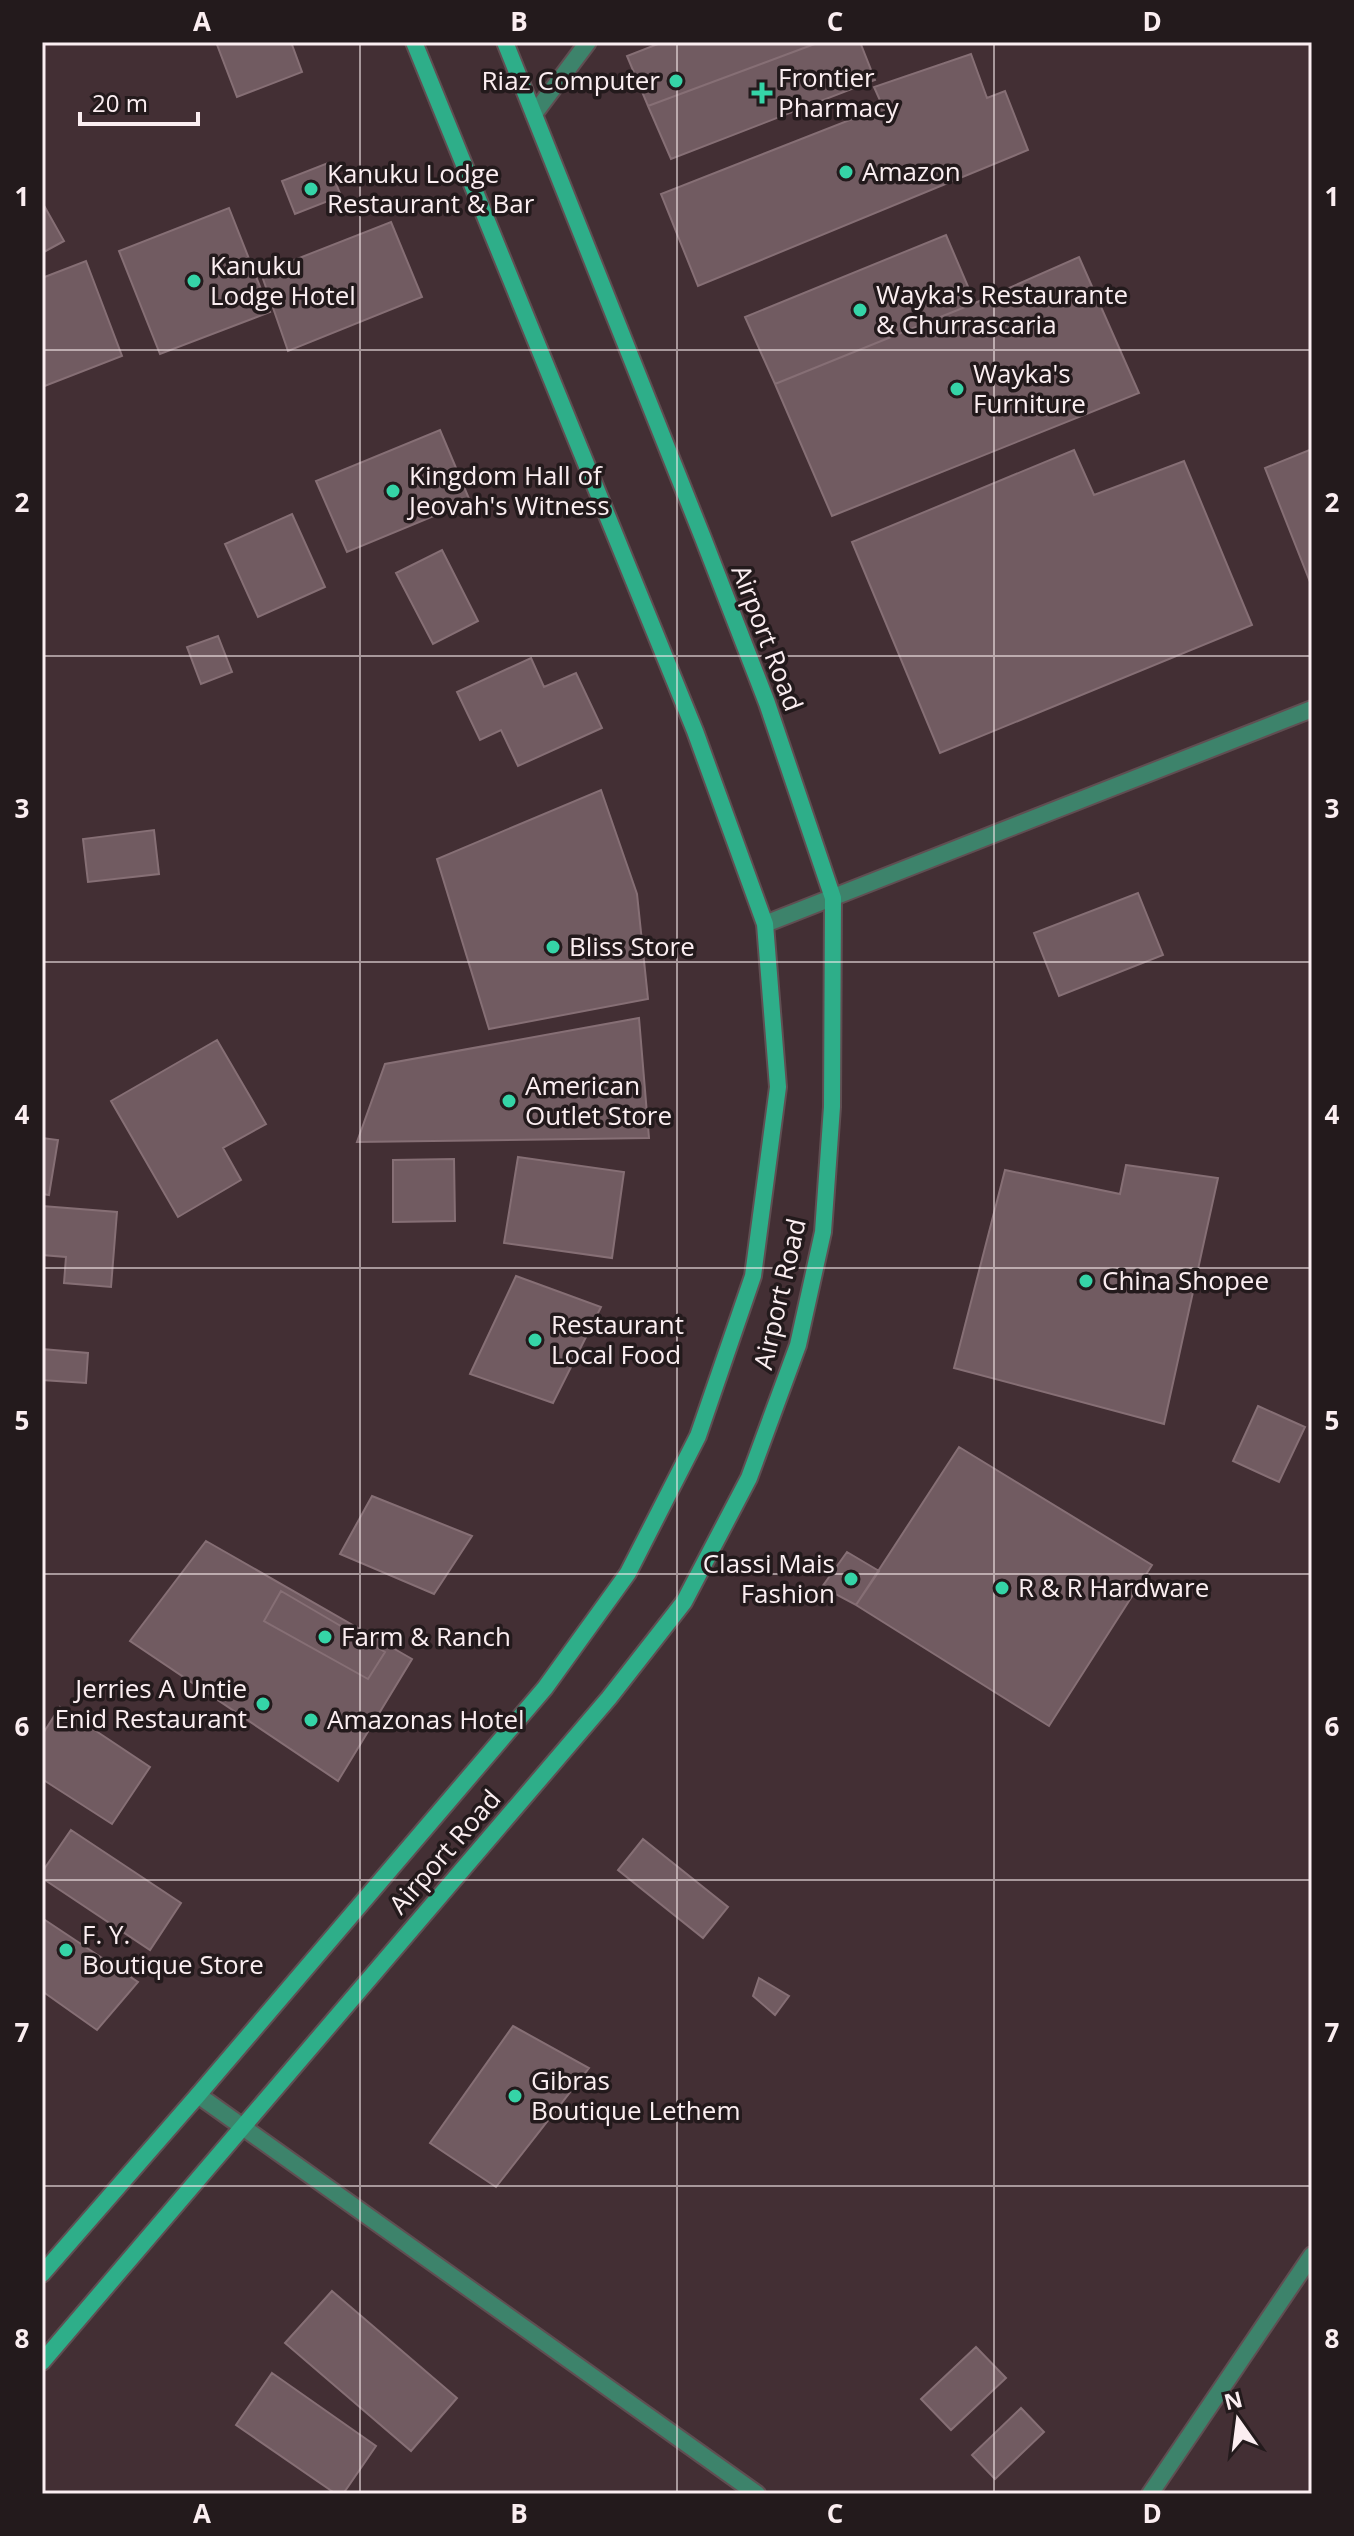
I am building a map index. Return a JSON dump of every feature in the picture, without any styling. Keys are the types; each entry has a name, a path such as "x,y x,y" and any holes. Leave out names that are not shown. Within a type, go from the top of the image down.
{"street":[{"name":"Airport Road","path":"42,2274 545,1688 628,1573 698,1436 753,1276 778,1087 765,924 695,731 414,42"},
{"name":"Airport Road","path":"42,2362 609,1698 684,1602 749,1478 798,1345 823,1232 832,1107 833,898 756,675 505,42"},
{"path":"534,114 588,42"},
{"path":"765,924 1312,709"},
{"path":"198,2095 757,2494"},
{"path":"1150,2494 1312,2255"}],"building":[{"path":"216,42 291,42 302,72 237,97"},
{"name":"Riaz Computer","path":"663,42 820,42 648,106 627,56"},
{"name":"Frontier Pharmacy","path":"820,42 860,42 875,80 671,159 648,106"},
{"name":"Amazon","path":"971,54 987,98 1005,91 1028,150 698,286 661,194 883,107 874,87"},
{"name":"Kanuku Lodge Restaurant & Bar","path":"328,163 341,196 295,214 282,181"},
{"path":"42,202 64,241 42,253"},
{"name":"Kanuku Lodge Hotel","path":"229,208 270,312 160,354 119,251"},
{"name":"Kanuku Lodge Hotel","path":"391,222 422,297 288,351 261,273"},
{"name":"Wayka's Restaurante & Churrascaria","path":"946,235 975,303 775,384 745,317"},
{"name":"Wayka's Furniture","path":"1079,257 1139,393 832,516 775,384"},
{"path":"86,261 122,356 42,387 42,278"},
{"name":"Kingdom Hall of Jeovah's Witness","path":"440,430 470,501 347,552 316,481"},
{"path":"1312,449 1312,587 1265,468"},
{"path":"1074,450 1094,495 1184,461 1252,625 940,753 852,542"},
{"path":"292,514 325,587 258,617 225,544"},
{"path":"442,550 478,621 433,644 396,573"},
{"path":"218,636 232,672 201,684 187,647"},
{"path":"531,658 544,687 576,673 602,728 518,766 501,730 480,740 457,692"},
{"name":"Bliss Store","path":"601,790 637,894 648,999 489,1029 437,859"},
{"path":"154,830 159,874 88,882 83,839"},
{"path":"1138,893 1163,955 1059,996 1034,933"},
{"name":"American Outlet Store","path":"639,1018 649,1138 357,1142 385,1064"},
{"path":"217,1040 266,1124 223,1148 241,1180 178,1217 111,1101"},
{"path":"42,1138 58,1140 49,1195 42,1194"},
{"path":"518,1157 624,1172 612,1258 504,1243"},
{"path":"454,1159 455,1221 393,1222 393,1160"},
{"name":"China Shopee","path":"1126,1165 1218,1178 1164,1424 954,1368 1005,1170 1120,1194"},
{"path":"42,1206 117,1212 111,1287 64,1283 66,1257 42,1255"},
{"name":"Restaurant Local Food","path":"516,1276 601,1307 553,1403 470,1374"},
{"path":"42,1349 88,1353 86,1383 42,1380"},
{"path":"1258,1406 1305,1427 1279,1482 1233,1461"},
{"name":"R & R Hardware","path":"959,1447 1152,1565 1049,1726 856,1605"},
{"path":"372,1496 472,1536 434,1594 340,1554"},
{"name":"Amazonas Hotel","path":"206,1541 412,1659 338,1781 130,1641"},
{"name":"Classi Mais Fashion","path":"847,1552 879,1571 856,1605 822,1587"},
{"name":"Farm & Ranch","path":"281,1591 385,1652 368,1679 264,1621"},
{"path":"60,1707 150,1767 112,1824 42,1779 42,1735"},
{"path":"71,1830 181,1903 150,1950 42,1878 42,1872"},
{"path":"643,1839 728,1907 703,1938 618,1870"},
{"name":"F. Y. Boutique Store","path":"42,1918 138,1982 97,2030 42,1991"},
{"path":"759,1978 789,1996 775,2015 753,1996"},
{"name":"Gibras Boutique Lethem","path":"513,2026 589,2068 496,2187 430,2143"},
{"path":"332,2291 457,2398 411,2451 285,2343"},
{"path":"976,2347 1006,2378 951,2430 921,2399"},
{"path":"272,2373 376,2446 343,2494 336,2494 236,2425"},
{"path":"1021,2408 1044,2432 995,2479 972,2455"}],"place":[{"name":"Riaz Computer","path":"676,81"},
{"name":"Frontier Pharmacy","path":"762,93"},
{"name":"Amazon","path":"846,172"},
{"name":"Kanuku Lodge Restaurant & Bar","path":"311,189"},
{"name":"Kanuku Lodge Hotel","path":"194,281"},
{"name":"Wayka's Restaurante & Churrascaria","path":"860,310"},
{"name":"Wayka's Furniture","path":"957,389"},
{"name":"Kingdom Hall of Jeovah's Witness","path":"393,491"},
{"name":"Bliss Store","path":"553,947"},
{"name":"American Outlet Store","path":"509,1101"},
{"name":"China Shopee","path":"1086,1281"},
{"name":"Restaurant Local Food","path":"535,1340"},
{"name":"Classi Mais Fashion","path":"851,1579"},
{"name":"R & R Hardware","path":"1002,1588"},
{"name":"Farm & Ranch","path":"325,1637"},
{"name":"Jerries A Untie Enid Restaurant","path":"263,1704"},
{"name":"Amazonas Hotel","path":"311,1720"},
{"name":"F. Y. Boutique Store","path":"66,1950"},
{"name":"Gibras Boutique Lethem","path":"515,2096"}]}
